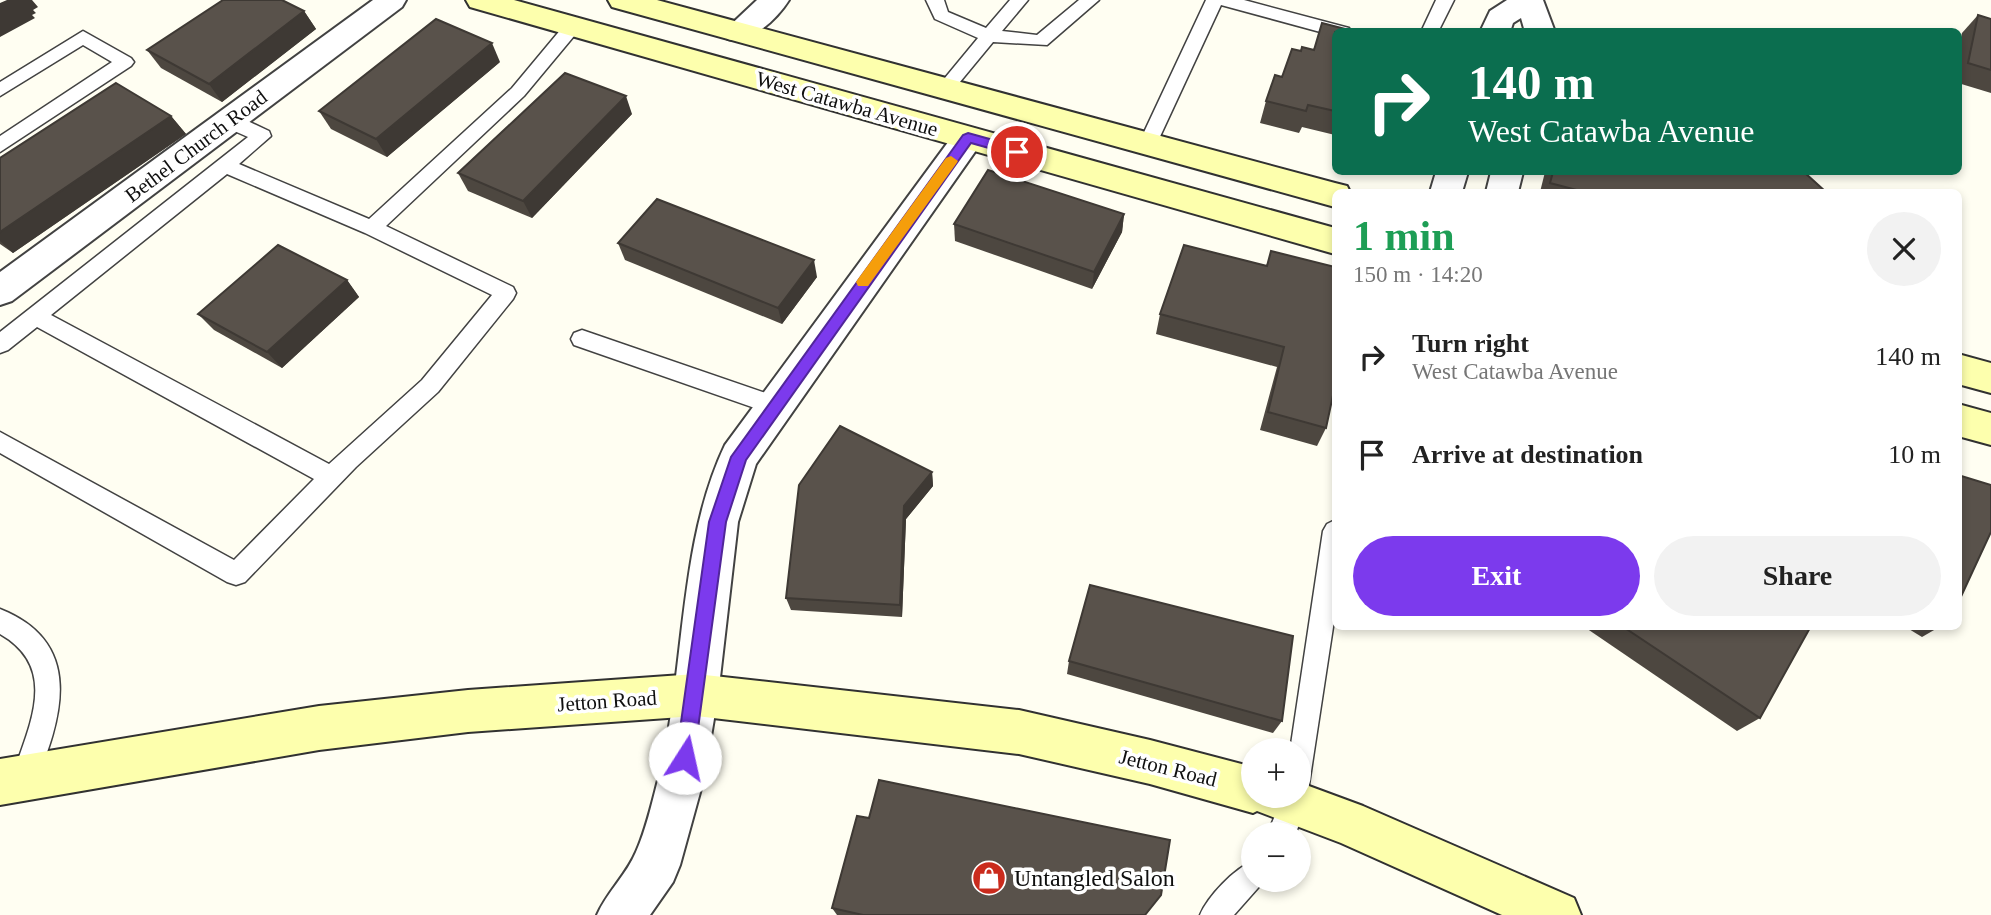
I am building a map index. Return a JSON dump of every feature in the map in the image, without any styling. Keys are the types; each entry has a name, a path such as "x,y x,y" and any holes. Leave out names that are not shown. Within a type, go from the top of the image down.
{"main road":[{"name":"West Catawba Avenue","path":"481,0 1332,240"},
{"name":"West Catawba Avenue","path":"622,0 1332,194"},
{"path":"1117,179 1198,184 1332,219"},
{"path":"1962,370 1991,378"},
{"path":"1962,395 1991,404"},
{"path":"1962,421 1991,429"},
{"name":"Jetton Road","path":"12,779 319,728 468,711 696,695 1019,733 1150,762 1241,787"},
{"path":"1304,808 1347,822 1557,915"}],"street":[{"name":"Bethel Church Road","path":"0,291 392,0"},
{"path":"738,32 775,0"},
{"path":"1496,28 1500,18 1528,0 1538,28"},
{"path":"621,915 656,865 681,778 696,695 718,522 739,457 968,138"}],"lane":[{"path":"935,0 941,15 989,36 1041,41 1090,0"},
{"path":"944,90 1019,0"},
{"path":"1148,143 1216,0"},
{"path":"1223,0 1332,29"},
{"path":"1431,28 1445,0"},
{"path":"372,228 519,92 573,26"},
{"path":"0,90 83,37 125,62 0,145"},
{"path":"0,344 262,136 230,121"},
{"path":"0,442 236,573 331,477 430,386 506,293 372,228 225,166"},
{"path":"35,316 331,477"},
{"path":"582,339 775,406"},
{"path":"1300,738 1332,549"},
{"path":"0,621 32,641 48,667 47,706 12,779"},
{"path":"1214,915 1241,887"}],"building":[{"path":"223,0 282,0 304,11 209,84 147,50"},
{"path":"1978,15 1991,19 1991,70 1968,63"},
{"path":"436,19 492,43 376,139 319,111"},
{"path":"1322,23 1341,28 1332,28 1332,110 1308,105 1306,111 1266,101 1275,75 1282,77 1292,49 1301,51 1302,47 1314,50"},
{"path":"565,73 626,96 523,201 458,173"},
{"path":"116,83 171,116 0,232 0,158"},
{"path":"988,170 1124,214 1094,272 954,224"},
{"path":"1552,175 1807,175 1823,189 1573,189 1550,183"},
{"path":"657,199 814,260 778,308 618,243"},
{"path":"278,245 347,280 267,352 198,314"},
{"path":"1184,245 1267,266 1271,251 1332,266 1332,400 1326,428 1268,412 1284,347 1160,314"},
{"path":"840,426 932,472 904,506 900,605 786,598 799,485"},
{"path":"1962,476 1991,485 1991,532 1962,594"},
{"path":"1090,585 1293,636 1282,721 1069,661"},
{"path":"1628,630 1809,630 1760,718"},
{"path":"879,780 1170,840 1161,895 1145,915 863,915 832,908 857,816 869,818"}],"slow traffic":[{"path":"863,282 951,161"}],"place":[{"name":"Untangled Salon","path":"989,878"}],"route":[{"path":"685,758 696,695 718,522 739,457 968,138 1017,152"}]}
